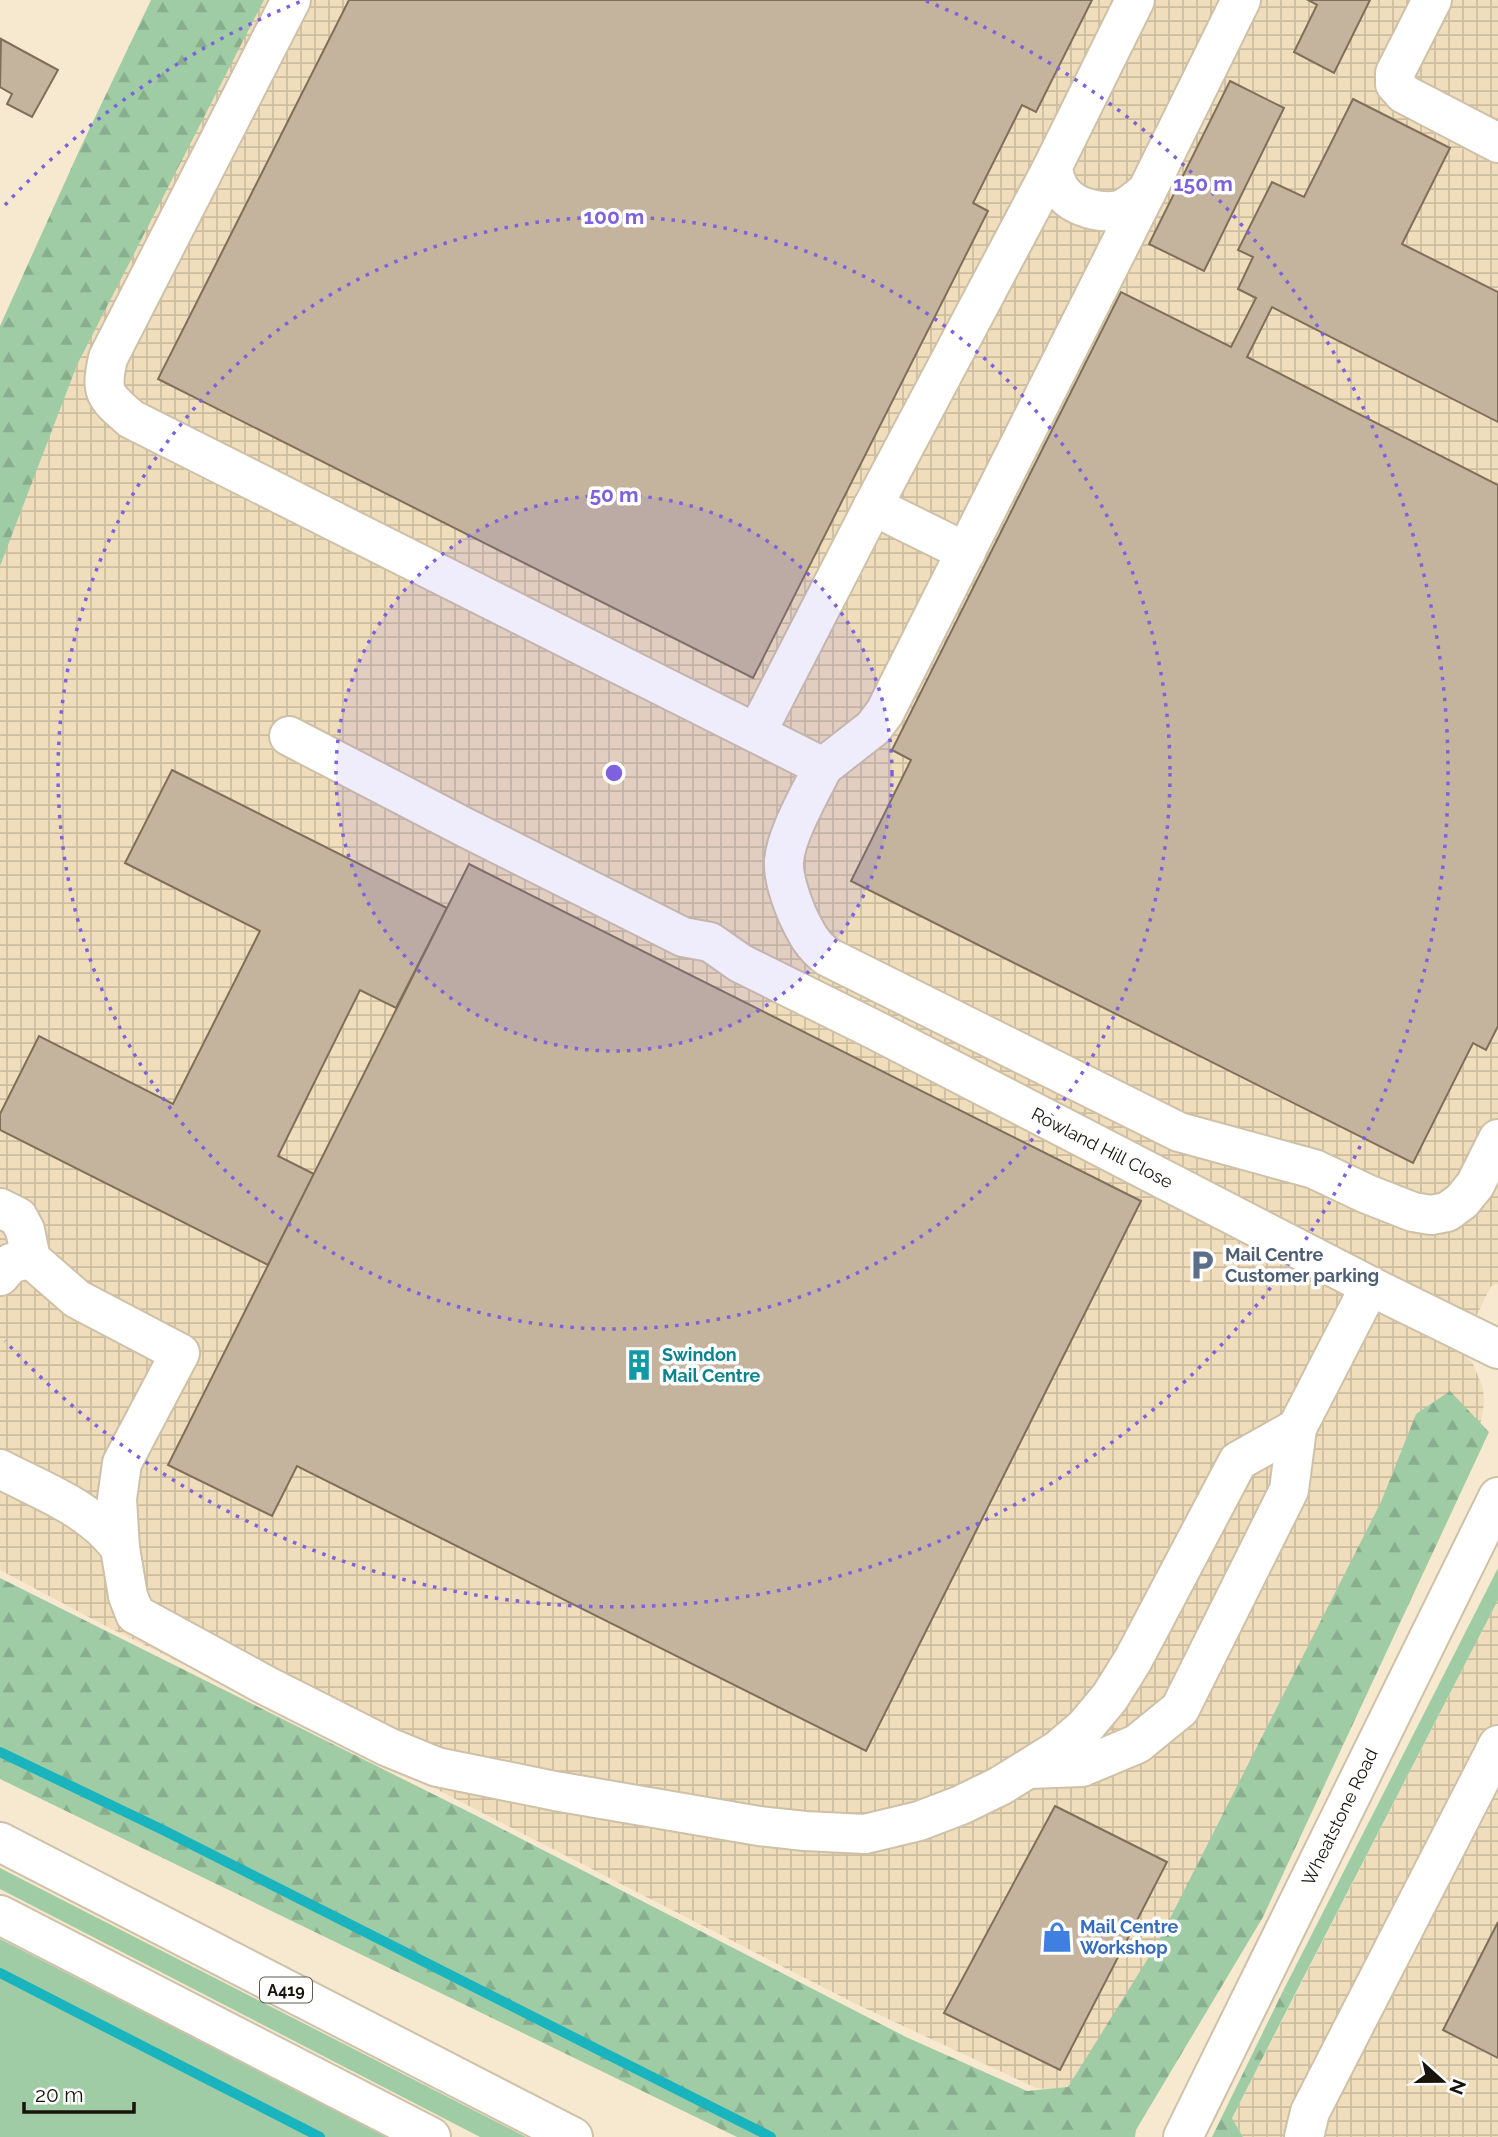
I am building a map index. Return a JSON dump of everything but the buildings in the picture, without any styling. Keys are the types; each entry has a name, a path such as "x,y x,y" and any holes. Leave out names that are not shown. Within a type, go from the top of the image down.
{"main road":[{"path":"291,0 108,358 103,381 110,400 131,419 823,767"},
{"path":"757,732 1052,168 1135,0"},
{"path":"1241,0 880,721 823,767 788,842 784,863 794,906 805,931 817,949 828,957 1179,1132 1314,1169 1367,1194 1413,1212 1431,1215 1447,1212 1462,1200 1475,1185 1498,1139"},
{"path":"1432,0 1395,73 1395,84 1404,94 1498,143"},
{"path":"1052,168 1063,193 1074,202 1091,209 1122,209 1147,191"},
{"path":"873,506 966,552"},
{"name":"Rowland Hill Close","path":"289,736 683,937 710,942 740,963 1498,1349"},
{"path":"0,1208 18,1217 25,1230 16,1268 180,1353 122,1463 117,1499 120,1548 128,1596 135,1614 267,1686 388,1747 437,1767 555,1791 759,1826 805,1832 864,1834 919,1821 1000,1786 1058,1750 1085,1727 1110,1697 1133,1660 1238,1461 1297,1427"},
{"path":"1027,1770 1082,1767 1138,1744 1180,1709 1289,1490 1297,1427 1370,1286"},
{"path":"0,1469 87,1514 108,1531 120,1548"},
{"name":"Wheatstone Road","path":"1183,2137 1498,1497"},
{"path":"1304,2137 1310,2112 1498,1745"},
{"name":"A419","path":"0,1842 573,2137"},
{"path":"0,1915 431,2137"}],"shaded area":[{"name":"Swindon Mail Centre","path":"212,0 1498,0 1498,1284 1491,1286 1459,1351 1472,1362 1483,1388 1482,1417 1476,1441 1150,2098 1036,2088 856,2004 0,1570 0,418"},
{"path":"1498,1600 1498,2137 1243,2137 1232,2118"}],"green space":[{"path":"151,0 264,0 77,365 0,566 0,326"},
{"path":"1450,1391 1489,1432 1263,1917 1136,2130 1135,2137 737,2137 0,1779 0,1578 483,1819 906,2037 1027,2091 1068,2087 1157,1944 1381,1502 1416,1414"},
{"path":"1498,1568 1498,1600 1294,1996 1283,1991"},
{"path":"0,1868 526,2137 480,2137 0,1889"},
{"path":"0,1939 12,1945 387,2137 0,2137"},
{"path":"1283,1991 1294,1996 1232,2118 1243,2137 1212,2137"}],"waterway":[{"path":"0,1752 163,1830 771,2137"},
{"path":"0,1973 320,2137"}],"place":[{"name":"Mail Centre Customer parking","path":"1202,1265"},
{"name":"Swindon Mail Centre","path":"639,1365"},
{"name":"Mail Centre Workshop","path":"1057,1937"}]}
